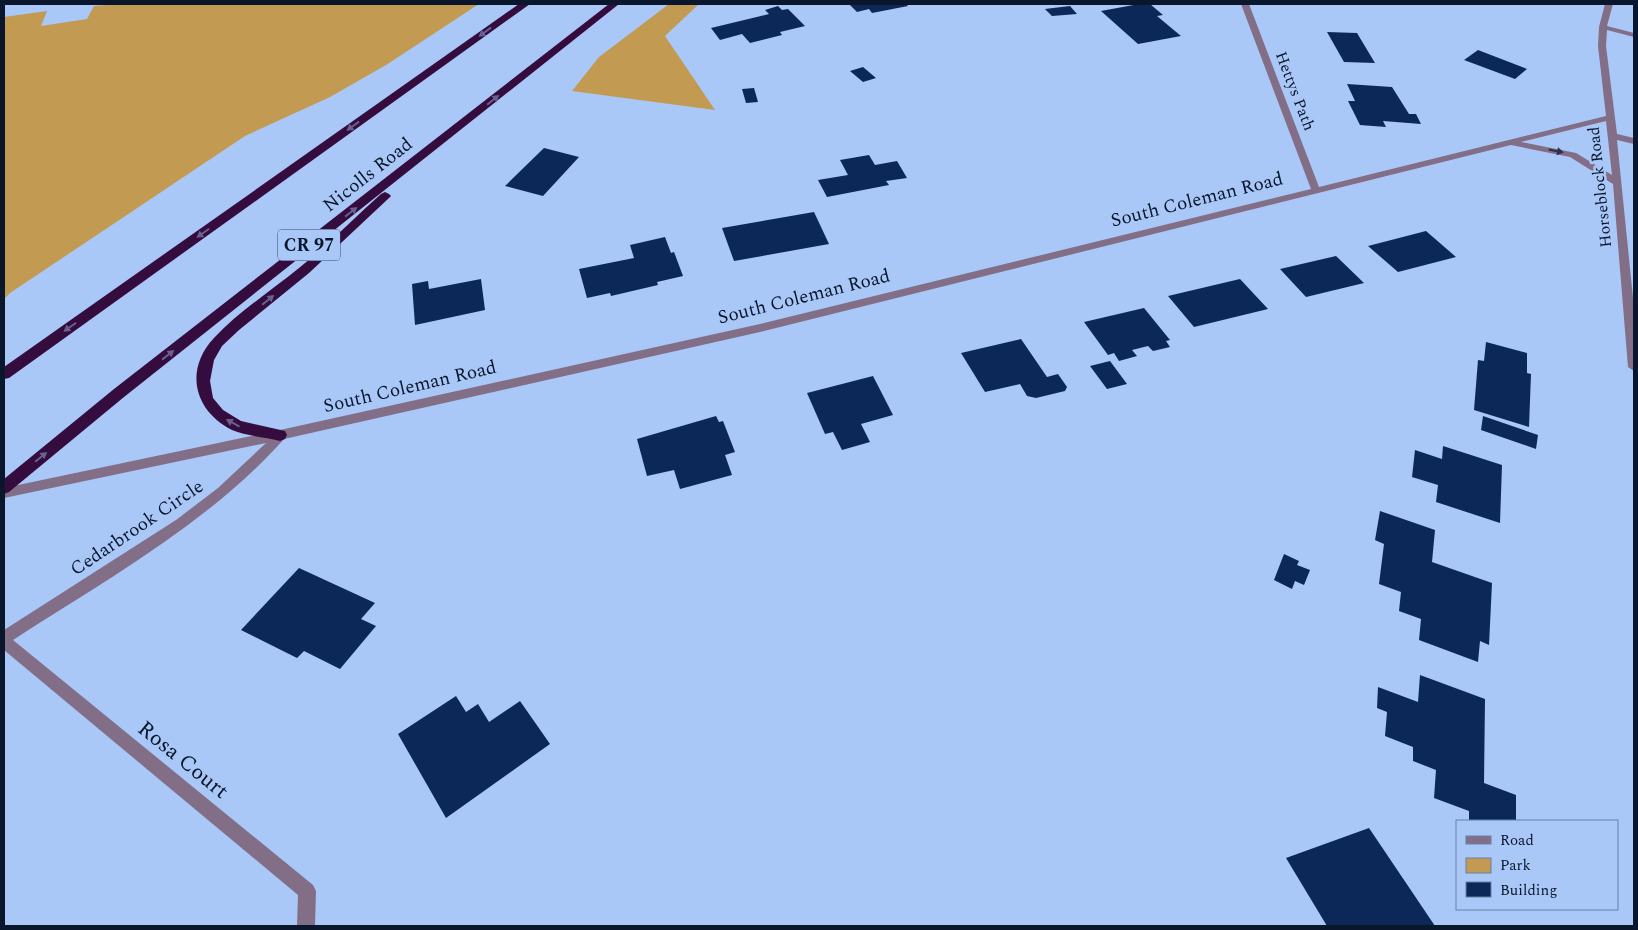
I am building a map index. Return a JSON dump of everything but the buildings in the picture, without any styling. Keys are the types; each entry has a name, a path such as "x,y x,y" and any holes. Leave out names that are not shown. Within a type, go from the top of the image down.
{"highway":[{"path":"4,374 525,4"},
{"name":"Nicolls Road","path":"4,488 118,393 465,123 614,4"},
{"path":"280,435 237,426 218,414 206,400 203,381 207,360 217,343 305,270 465,123"}],"street":[{"name":"Hettys Path","path":"1245,4 1316,190"},
{"name":"Horseblock Road","path":"1609,4 1602,27 1602,46 1618,183 1634,367"},
{"path":"1602,27 1634,35"},
{"name":"South Coleman Road","path":"4,494 280,435 760,328 1609,118"},
{"path":"1612,136 1634,141"},
{"path":"1508,143 1574,155 1618,183"},
{"name":"Cedarbrook Circle","path":"4,640 178,527 205,507 240,478 280,435"},
{"name":"Rosa Court","path":"4,640 307,891 306,926"}],"green space":[{"path":"119,4 479,4 386,65 330,97 245,136 10,293 4,299 4,17 47,11 41,26 87,19 94,6"},
{"path":"669,4 699,4 665,36 715,110 572,91 599,57"}]}
